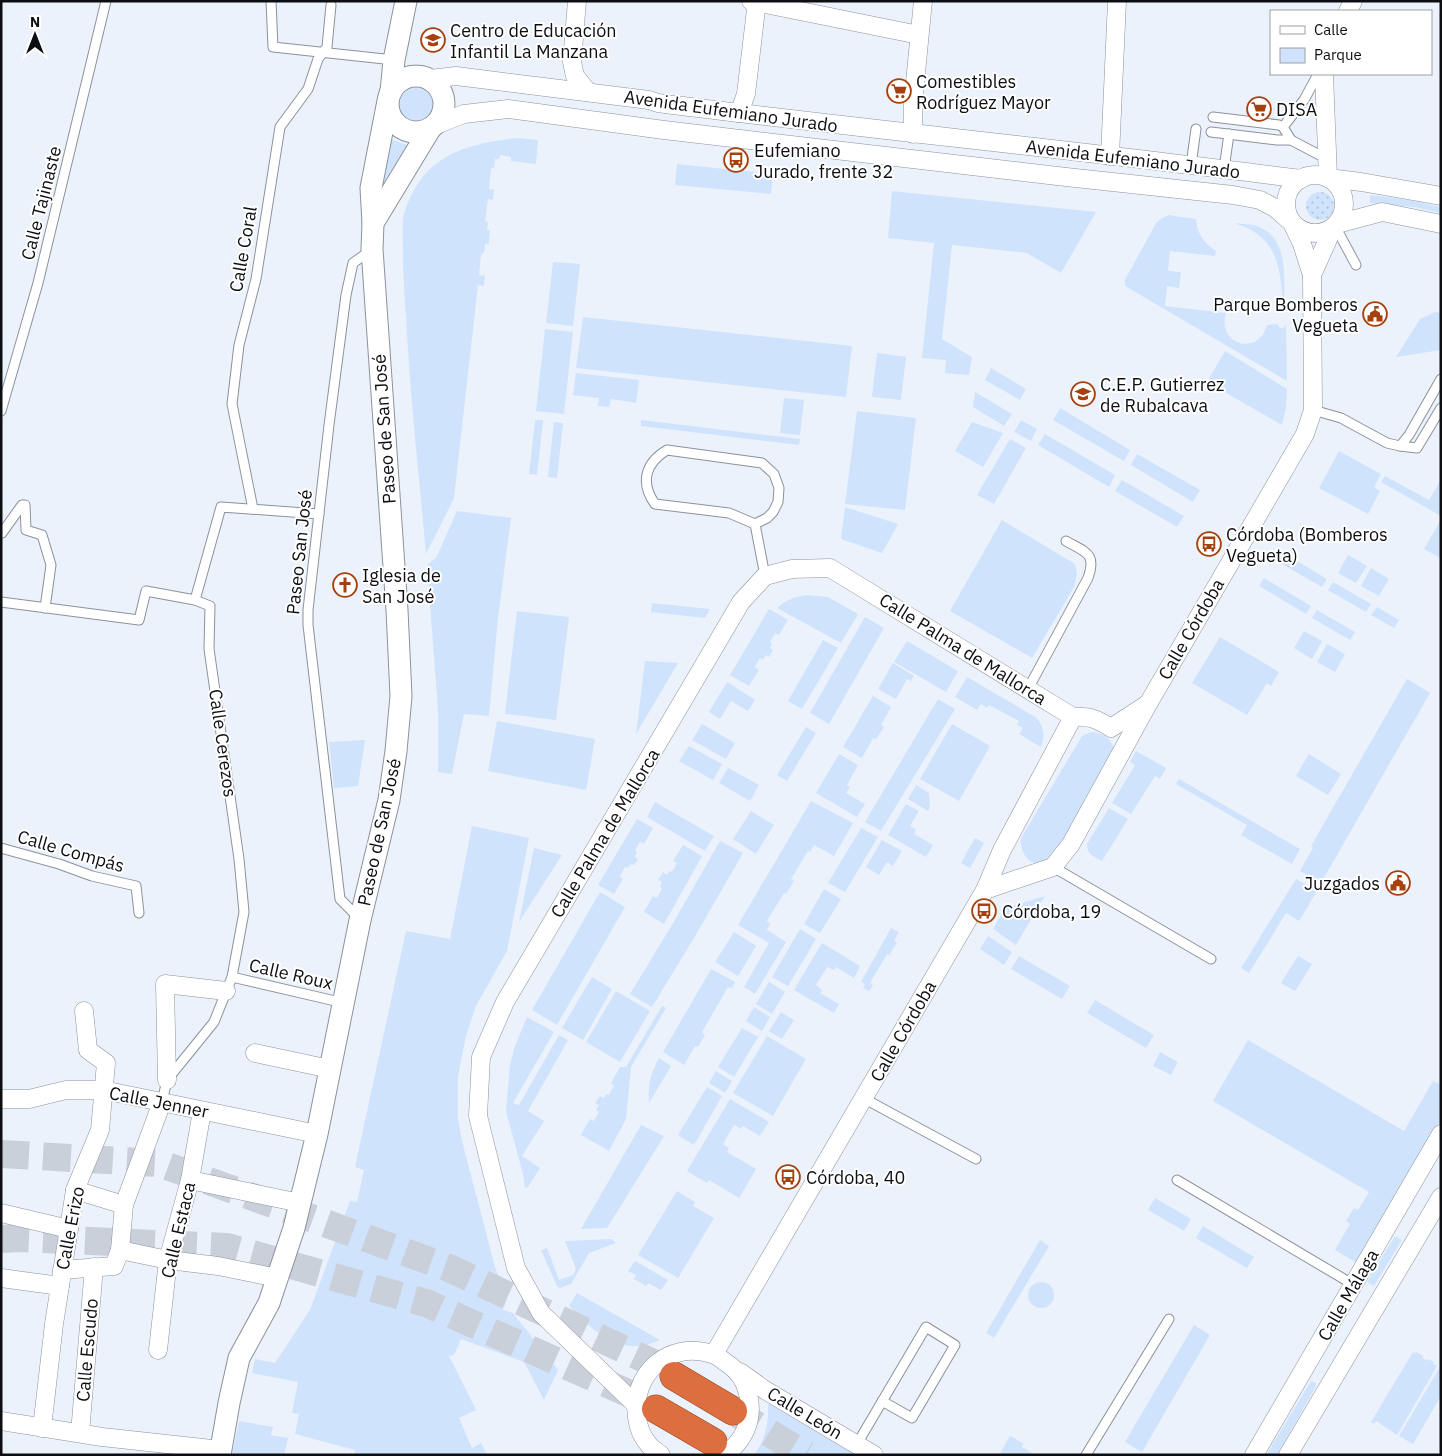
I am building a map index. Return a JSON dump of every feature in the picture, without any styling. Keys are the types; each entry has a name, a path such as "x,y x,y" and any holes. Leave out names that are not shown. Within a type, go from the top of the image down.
{"highway":[{"path":"674,1376 733,1411"},
{"path":"646,1406 719,1448"}],"street":[{"name":"Paseo de San José","path":"220,1452 238,1358 269,1303 294,1228 317,1134 360,920 389,800 396,751 401,696 372,249 371,188 406,1"},
{"path":"576,1 572,62 575,76 588,92"},
{"path":"913,134 913,103 923,1"},
{"path":"1110,156 1116,1"},
{"path":"739,113 746,94 755,2 919,35"},
{"path":"1324,75 1328,178"},
{"path":"373,222 432,127 440,119 443,111 442,93 437,85 421,76 403,79 396,85 389,96 388,110 391,118 404,130 413,132 421,132 432,127"},
{"name":"Avenida Eufemiano Jurado","path":"430,80 456,76 739,113 1301,179"},
{"name":"Avenida Eufemiano Jurado","path":"432,127 464,114 508,110 664,130 1233,195 1260,200 1275,208 1292,222"},
{"path":"1441,196 1319,175 1301,179 1293,185 1286,203 1287,214 1292,222 1299,229 1307,232 1325,232 1335,226 1382,212 1441,224"},
{"path":"1328,178 1336,183 1344,199 1345,208 1342,217 1335,226"},
{"name":"Calle Córdoba","path":"1053,867 1071,844 1148,704 1305,434 1313,410 1312,274 1292,222"},
{"name":"Calle Córdoba","path":"1312,274 1335,226"},
{"name":"Calle Palma de Mallorca","path":"646,1406 541,1313 516,1268 478,1116 481,1057 505,1002 741,602 766,576 792,569 830,568 1073,718"},
{"name":"Calle Córdoba","path":"1111,728 1148,704"},
{"path":"1073,718 1096,719 1111,728 1119,736 1125,747"},
{"name":"Calle Córdoba","path":"714,1354 985,890 1002,850 1073,718"},
{"path":"985,890 1053,867"},
{"name":"Calle Cerezos","path":"167,1080 165,984 229,984"},
{"name":"Calle Erizo","path":"42,1428 54,1324 75,1190 100,1130 106,1063 88,1050 84,1011"},
{"path":"256,1053 330,1069"},
{"name":"Calle Jenner","path":"1,1099 29,1099 66,1090 103,1090 317,1134"},
{"name":"Calle Cerezos","path":"120,1250 124,1205 162,1102"},
{"name":"Calle Estaca","path":"158,1350 168,1260 190,1180 202,1111"},
{"name":"Calle Málaga","path":"1254,1455 1441,1134"},
{"path":"190,1180 300,1203"},
{"path":"75,1190 124,1205"},
{"name":"Calle Málaga","path":"1288,1455 1441,1197"},
{"path":"2,1220 69,1229"},
{"path":"1,1278 61,1278 94,1267 114,1266 120,1250 278,1278"},
{"name":"Calle Escudo","path":"80,1433 94,1267"},
{"path":"654,1451 638,1426 646,1406 641,1384 653,1366 671,1354 692,1350 714,1354 737,1370 747,1387 751,1408 747,1429 736,1446 719,1448"},
{"name":"Calle León","path":"737,1370 765,1390 874,1455"},
{"path":"1,1421 110,1438 220,1452"}],"lane":[{"name":"Calle Tajinaste","path":"1,411 41,273 106,1"},
{"path":"271,1 273,47 394,60"},
{"name":"Calle Coral","path":"253,509 232,404 239,345 256,279 280,127 308,89 318,59 327,47 331,5"},
{"path":"1283,127 1304,100 1317,75"},
{"path":"1213,117 1279,125 1283,127 1291,140"},
{"path":"1190,165 1196,129"},
{"path":"1211,132 1291,140 1328,160"},
{"path":"1224,169 1229,134"},
{"path":"1335,226 1356,265"},
{"name":"Paseo San José","path":"360,920 340,899 308,626 308,610 346,295 353,263 372,249"},
{"path":"1400,446 1409,435 1441,379"},
{"path":"1313,410 1341,418 1387,444 1417,448 1441,408"},
{"path":"667,450 762,463 774,474 779,488 778,502 773,512 767,518 755,524 729,513 655,504 650,498 646,485 650,464 658,455 667,450"},
{"path":"1,532 22,505 25,505 26,530 42,535 51,566 45,608"},
{"path":"1,602 139,620 146,591 195,600 221,507 319,514"},
{"path":"755,524 766,576"},
{"path":"1028,689 1091,570 1090,558 1066,541"},
{"name":"Calle Cerezos","path":"162,1102 167,1080 214,1022 229,984 244,912 240,868 209,649 210,606 195,600"},
{"name":"Calle Compás","path":"1,848 59,864 92,876 136,886 139,912"},
{"path":"1053,867 1212,958"},
{"name":"Calle Roux","path":"229,984 344,1003"},
{"path":"863,1098 976,1159"},
{"path":"1177,1180 1354,1285"},
{"path":"1086,1455 1169,1319"},
{"path":"857,1444 882,1401 926,1327 956,1345 912,1418 882,1401"}],"green space":[{"path":"416,88 423,89 429,93 433,99 433,113 429,119 423,123 416,124 409,123 403,119 399,113 398,106 399,99 403,93 409,89"},
{"path":"517,138 538,140 536,164 511,161 511,157 500,155 499,159 495,159 494,168 491,168 489,189 494,190 493,200 488,199 485,221 488,222 487,230 490,230 489,244 485,244 484,253 481,254 479,275 485,276 484,286 478,285 454,498 426,554 412,406 403,274 403,218 410,197 423,176 445,157 472,146"},
{"path":"390,139 413,147 380,194"},
{"path":"677,164 773,174 771,194 675,185"},
{"path":"892,191 1096,212 1061,273 1027,253 952,245 942,339 972,357 969,375 945,373 946,360 922,358 934,243 888,238"},
{"path":"1320,192 1330,196 1334,206 1330,216 1320,220 1310,216 1306,206 1310,196"},
{"path":"1370,195 1409,200 1441,207 1441,213 1414,207 1370,203"},
{"path":"1169,215 1196,219 1202,238 1216,251 1215,256 1170,251 1168,271 1181,272 1179,288 1167,286 1165,306 1226,313 1225,324 1227,333 1232,339 1240,343 1248,344 1256,341 1263,335 1267,325 1277,324 1280,328 1283,328 1286,325 1287,381 1125,286 1125,280 1156,223"},
{"path":"1234,223 1254,225 1266,230 1274,238 1279,248 1284,271 1284,307 1278,266 1274,255 1260,236"},
{"path":"553,262 580,264 573,326 546,323"},
{"path":"1435,312 1441,313 1441,350 1396,357 1420,319"},
{"path":"583,317 852,346 846,397 576,368"},
{"path":"545,329 573,332 564,414 536,411"},
{"path":"1225,351 1287,389 1286,408 1282,425 1207,382"},
{"path":"877,353 906,357 901,400 872,397"},
{"path":"991,368 1026,389 1020,400 985,380"},
{"path":"576,373 639,380 636,403 611,399 609,407 598,406 599,398 573,395"},
{"path":"975,392 1012,414 1004,426 973,407"},
{"path":"784,398 804,400 800,435 780,433"},
{"path":"1060,408 1130,450 1124,461 1053,420"},
{"path":"857,411 916,418 905,510 845,504"},
{"path":"535,420 543,420 537,475 529,474"},
{"path":"641,420 800,439 799,445 641,426"},
{"path":"1021,420 1037,429 1031,441 1014,432"},
{"path":"554,422 563,423 557,478 548,477"},
{"path":"972,422 1003,433 983,467 955,451"},
{"path":"1045,434 1115,475 1109,487 1038,445"},
{"path":"1010,439 1026,448 994,504 977,495"},
{"path":"1339,451 1381,474 1374,487 1380,491 1368,514 1319,488"},
{"path":"1137,454 1200,490 1193,502 1131,465"},
{"path":"1385,476 1429,500 1441,480 1441,516 1381,482"},
{"path":"1122,480 1184,516 1177,527 1115,491"},
{"path":"845,507 898,524 882,553 841,539"},
{"path":"457,511 511,518 498,618 489,716 464,714 452,774 438,772 438,710 427,565 436,558"},
{"path":"1002,520 1075,564 1077,574 1074,587 1032,658 950,611"},
{"path":"1441,520 1441,558 1424,549"},
{"path":"1280,551 1327,579 1322,587 1275,560"},
{"path":"1348,555 1367,566 1356,583 1338,573"},
{"path":"1371,568 1389,579 1379,596 1361,586"},
{"path":"1264,578 1311,606 1306,614 1259,586"},
{"path":"1333,582 1371,604 1366,612 1328,590"},
{"path":"807,595 828,597 858,614 841,643 777,608 788,600"},
{"path":"652,603 710,609 705,618 651,612"},
{"path":"1377,607 1399,620 1394,628 1371,615"},
{"path":"769,609 788,620 779,635 775,633 770,642 772,644 770,648 773,650 769,657 766,655 763,660 760,658 755,667 759,670 749,686 730,675"},
{"path":"1317,610 1355,632 1350,640 1312,618"},
{"path":"517,611 569,617 556,720 505,714"},
{"path":"865,617 884,628 829,724 810,713"},
{"path":"1304,631 1322,641 1312,659 1294,648"},
{"path":"1220,637 1279,672 1271,686 1267,683 1247,715 1192,683"},
{"path":"823,640 838,648 802,709 788,701"},
{"path":"907,641 958,671 946,692 894,662"},
{"path":"1327,644 1345,654 1335,672 1317,662"},
{"path":"645,661 678,663 636,734"},
{"path":"893,663 914,676 911,681 907,679 896,699 878,689"},
{"path":"967,677 1037,718 1043,732 1041,747 1019,734 1023,728 1017,725 1019,721 989,705 987,708 981,704 977,710 955,697"},
{"path":"1407,679 1430,693 1321,883 1300,871 1313,848 1311,846"},
{"path":"727,682 755,700 748,711 731,701 720,719 709,712"},
{"path":"873,696 891,707 881,725 884,727 876,739 873,738 862,758 843,747"},
{"path":"938,699 955,709 881,831 865,822"},
{"path":"497,721 595,739 586,790 488,771"},
{"path":"702,724 735,743 726,759 692,740"},
{"path":"952,724 990,746 959,801 920,779"},
{"path":"806,727 816,733 787,781 777,775"},
{"path":"1091,732 1107,738 1115,752 1058,856 1042,863 1033,862 1023,852 1021,838 1082,736"},
{"path":"365,740 358,786 334,788 329,742"},
{"path":"689,746 722,764 713,780 679,761"},
{"path":"1136,751 1166,768 1160,779 1155,776 1131,814 1112,803 1135,765 1130,762"},
{"path":"839,754 858,765 847,785 850,787 846,793 865,804 857,817 816,793"},
{"path":"1309,754 1341,774 1328,795 1296,776"},
{"path":"728,768 759,785 750,801 719,783"},
{"path":"1179,779 1300,849 1292,864 1241,835 1247,825 1176,784"},
{"path":"916,785 929,793 930,808 928,811 908,799"},
{"path":"811,801 853,823 834,856 814,845 810,852 808,851 791,879 794,881 786,894 784,893 767,921 770,924 767,930 786,942 755,994 744,987 769,943 738,925"},
{"path":"655,802 714,836 705,851 647,817"},
{"path":"906,804 919,811 910,826 916,830 914,834 933,845 926,857 888,835"},
{"path":"1109,808 1128,819 1102,861 1089,853 1087,844"},
{"path":"751,811 774,825 756,854 733,839"},
{"path":"637,819 653,828 644,844 640,842 635,850 637,852 635,857 638,859 634,865 631,864 628,868 625,867 620,876 623,879 614,894 598,885"},
{"path":"472,826 529,838 507,951 476,1006 466,1036 458,1076 458,1119 495,1267 507,1299 503,1310 513,1313 558,1370 544,1400 524,1362 461,1339 454,1355 449,1356 476,1410 459,1418 472,1448 481,1443 487,1455 354,1455 355,1450 295,1434 299,1414 292,1413 298,1382 252,1373 255,1359 275,1363 310,1310 350,1201 357,1202 364,1170 355,1167 406,931 450,939"},
{"path":"861,828 878,837 845,892 828,883"},
{"path":"975,838 984,843 970,868 961,863"},
{"path":"882,840 902,851 893,866 887,862 879,875 866,867"},
{"path":"720,841 743,853 652,1007 630,994"},
{"path":"683,845 702,856 664,924 644,912 653,896 657,898 662,889 660,886 662,882 658,880 663,872 667,875 669,871 672,872 677,863 673,861"},
{"path":"534,848 562,855 519,922"},
{"path":"1296,879 1317,891 1299,921 1286,913 1249,973 1241,968"},
{"path":"824,889 841,899 820,933 804,924"},
{"path":"600,892 625,907 557,1025 532,1010"},
{"path":"1045,896 1016,945 993,929 1005,908"},
{"path":"891,928 899,932 894,941 897,943 889,955 887,954 870,983 873,985 869,991 863,988 865,984 861,982"},
{"path":"800,929 816,939 788,986 772,977"},
{"path":"734,932 756,946 738,976 715,962"},
{"path":"988,936 1012,952 1004,965 980,949"},
{"path":"822,943 860,966 854,978 836,967 834,970 827,967 816,985 822,990 820,993 839,1004 834,1013 794,990"},
{"path":"1019,956 1070,986 1062,999 1011,969"},
{"path":"1298,956 1312,964 1295,991 1281,983"},
{"path":"711,969 735,982 732,988 728,987 702,1032 705,1035 698,1047 695,1046 684,1065 663,1052"},
{"path":"592,977 612,989 583,1040 562,1028"},
{"path":"769,982 785,992 772,1014 756,1004"},
{"path":"616,991 650,1011 620,1062 586,1042"},
{"path":"1095,1000 1154,1035 1146,1048 1087,1013"},
{"path":"662,1006 666,1008 631,1067 626,1119 609,1151 581,1135 590,1119 594,1121 599,1112 596,1110 599,1105 595,1103 600,1096 604,1098 606,1094 609,1095 614,1086 611,1083 620,1067 626,1067"},
{"path":"754,1007 770,1017 762,1031 746,1021"},
{"path":"781,1012 794,1020 782,1039 769,1031"},
{"path":"527,1017 554,1032 513,1103 519,1105 559,1035 568,1040 528,1111 544,1121 522,1156 540,1168 528,1187 525,1188 506,1111 510,1065 515,1046"},
{"path":"742,1028 758,1037 734,1077 718,1067"},
{"path":"767,1036 806,1059 773,1116 733,1093"},
{"path":"1248,1040 1404,1131 1433,1081 1441,1085 1441,1120 1357,1263 1335,1250 1350,1224 1346,1221 1354,1208 1358,1210 1369,1192 1213,1101"},
{"path":"1160,1052 1178,1062 1171,1075 1153,1066"},
{"path":"659,1058 671,1066 649,1103 650,1080"},
{"path":"716,1071 732,1081 725,1093 709,1083"},
{"path":"707,1087 722,1096 694,1145 678,1135"},
{"path":"730,1099 769,1122 760,1136 743,1126 741,1129 734,1125 723,1144 729,1148 727,1152 756,1169 739,1198 709,1180 707,1183 687,1171"},
{"path":"641,1125 664,1136 607,1228 581,1229"},
{"path":"677,1191 695,1202 693,1206 714,1218 678,1278 638,1255"},
{"path":"1155,1198 1191,1219 1184,1231 1148,1210"},
{"path":"1203,1226 1254,1257 1247,1268 1196,1238"},
{"path":"1395,1236 1402,1240 1374,1286 1367,1282"},
{"path":"612,1239 616,1243 589,1253 571,1284 560,1288 557,1286 541,1250 547,1248 559,1280 573,1275 576,1269 565,1241"},
{"path":"1040,1240 1049,1246 994,1338 986,1333"},
{"path":"635,1261 668,1280 661,1290 648,1283 646,1286 634,1279 636,1275 628,1271"},
{"path":"1041,1282 1050,1286 1054,1295 1050,1304 1041,1308 1032,1304 1028,1295 1032,1286"},
{"path":"577,1293 660,1340 646,1345 627,1346 599,1334 569,1306"},
{"path":"1194,1325 1210,1335 1142,1452 1125,1442"},
{"path":"1413,1352 1423,1356 1422,1358 1426,1360 1434,1362 1433,1364 1437,1366 1397,1435 1376,1421 1374,1424 1371,1422"},
{"path":"1440,1367 1441,1396 1413,1444 1399,1436"},
{"path":"1311,1381 1316,1383 1316,1386 1277,1455 1266,1455"},
{"path":"771,1402 860,1455 754,1455 764,1437 768,1418 768,1405"},
{"path":"239,1421 273,1427 271,1435 288,1438 284,1455 232,1455"},
{"path":"1010,1436 1023,1443 1022,1447 1036,1455 999,1455"}],"tunnel":[{"path":"1,1154 159,1163 449,1268 651,1362 674,1376"},
{"path":"1,1239 20,1238 227,1247 426,1303 630,1394"},
{"path":"733,1411 806,1455"}],"place":[{"name":"Centro de Educación Infantil La Manzana","path":"433,40"},
{"name":"Comestibles Rodríguez Mayor","path":"899,91"},
{"name":"DISA","path":"1259,109"},
{"name":"Eufemiano Jurado, frente 32","path":"736,160"},
{"name":"Parque Bomberos Vegueta","path":"1375,314"},
{"name":"C.E.P. Gutierrez de Rubalcava","path":"1083,394"},
{"name":"Córdoba (Bomberos Vegueta)","path":"1209,544"},
{"name":"Iglesia de San José","path":"345,585"},
{"name":"Juzgados","path":"1398,883"},
{"name":"Córdoba, 19","path":"984,911"},
{"name":"Córdoba, 40","path":"788,1177"}]}
